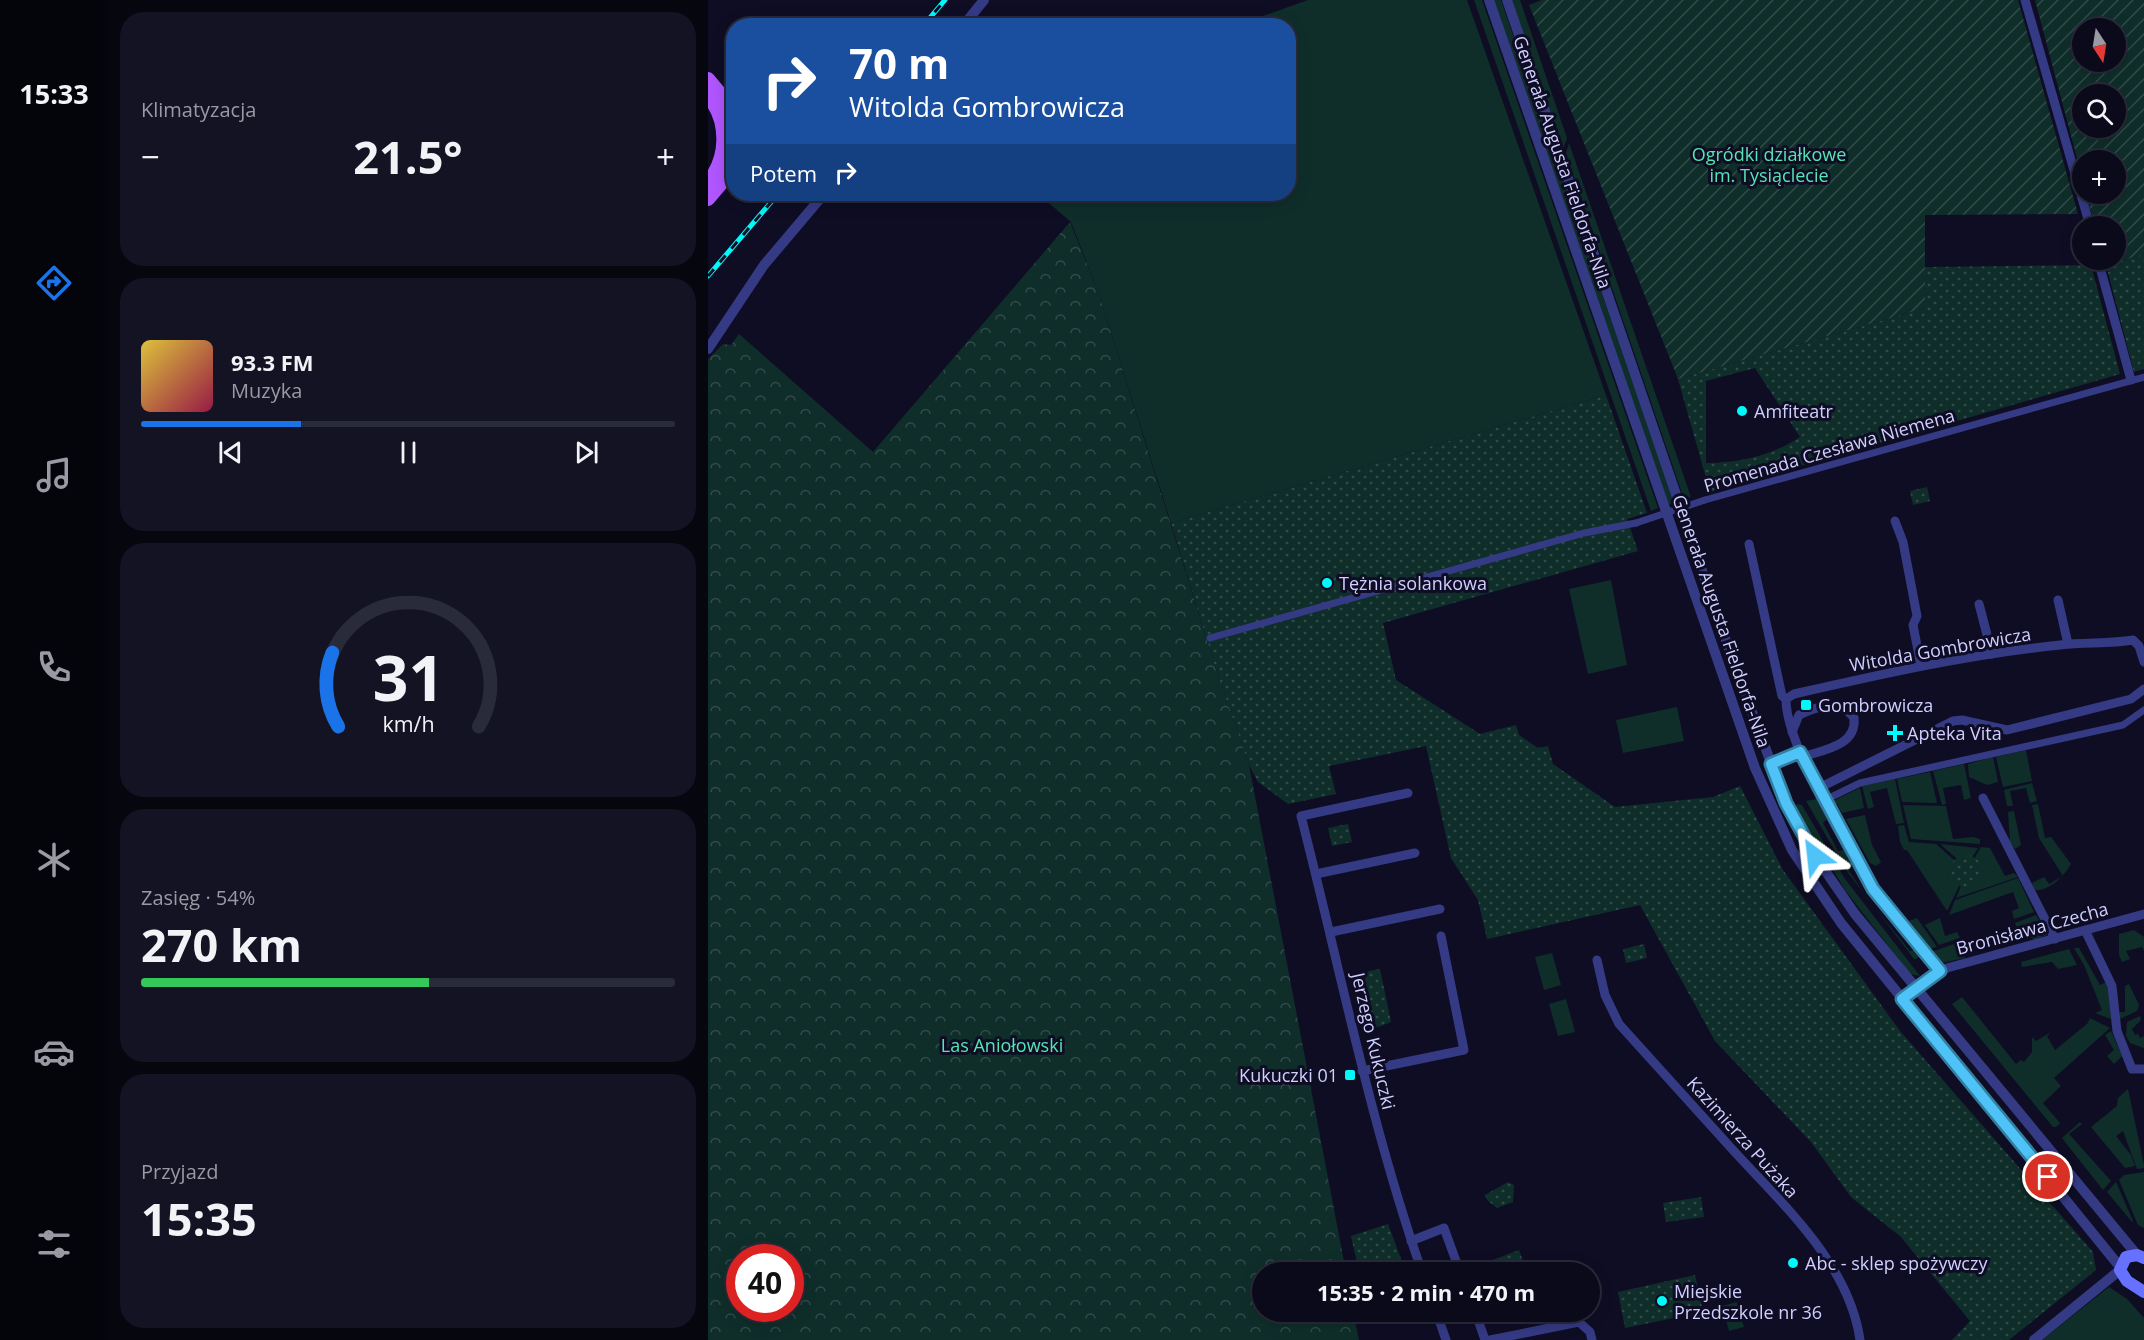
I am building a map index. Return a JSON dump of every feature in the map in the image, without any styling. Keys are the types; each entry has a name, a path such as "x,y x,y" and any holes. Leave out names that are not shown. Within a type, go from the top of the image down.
{"main road":[{"path":"708,79 723,97 726,105"},
{"path":"708,96 718,112 723,136 719,164 708,182"},
{"path":"708,199 726,176"},
{"name":"Generała Augusta Fieldorfa-Nila","path":"2141,1255 2126,1257 2120,1269 2127,1281 2144,1292"}],"street":[{"path":"969,18 984,0"},
{"name":"Generała Augusta Fieldorfa-Nila","path":"1489,0 1755,768 1792,850 1817,890 1902,999 2120,1269"},
{"name":"Generała Augusta Fieldorfa-Nila","path":"1507,0 1730,653 1786,803 1806,843 1855,914 2141,1255"},
{"path":"2025,0 2087,216"},
{"path":"708,349 764,266 818,201"},
{"path":"2101,270 2131,380"},
{"name":"Promenada Czesława Niemena","path":"1210,638 1584,533 1636,523 1705,500 2144,377"},
{"path":"1895,521 1903,542 1917,616 1913,625 1921,666"},
{"path":"1749,544 1782,696 1786,699 1792,732 1801,755 1823,801 1873,889 1940,971"},
{"path":"2058,600 2068,644"},
{"path":"1979,604 1992,654"},
{"name":"Witolda Gombrowicza","path":"1786,699 1794,694 1921,666 2068,644 2105,644 2133,640 2139,646 2144,662"},
{"path":"1817,789 1953,721 1962,720 2007,730 2131,699 2144,689"},
{"path":"1771,764 1845,742 1852,734 1854,718 1845,707 1834,705 1799,715 1792,732"},
{"path":"1823,801 1860,783 2123,725 2144,710"},
{"name":"Jerzego Kukuczki","path":"1408,793 1301,816 1331,932 1362,1071 1398,1202 1418,1262"},
{"path":"1983,798 2055,939"},
{"path":"1316,874 1415,854"},
{"path":"1331,932 1440,909"},
{"name":"Bronisława Czecha","path":"1902,999 1940,971 2144,914"},
{"path":"2085,930 2112,986 2117,1031 2132,1069 2144,1068"},
{"path":"1362,1071 1464,1050 1441,936"},
{"name":"Kazimierza Pużaka","path":"1597,960 1605,995 1619,1024 1787,1210 1834,1270 1850,1305 1860,1340"},
{"path":"1411,1241 1444,1228 1456,1262"},
{"path":"2034,1340 2120,1269"},
{"path":"1440,1322 1446,1340"},
{"path":"1480,1322 1487,1340 1579,1322 1590,1332 1592,1340"}],"green space":[{"path":"1308,0 1467,0 1606,395 1171,523 1098,291 1071,222 1046,201 1296,201 1296,18 1258,18"},
{"path":"1474,0 1482,0 1658,508 1651,511"},
{"path":"1493,0 1501,0 1674,503 1667,505"},
{"path":"1512,0 1520,0 1567,138 1563,149"},
{"name":"Ogródki działkowe im. Tysiąclecie","path":"1542,0 2018,0 2072,193 2072,204 2075,204 2078,214 1925,215 1925,308 1678,379 1529,5"},
{"path":"2035,0 2144,0 2144,254 2126,259 2126,216 2092,216 2089,204 2126,204 2126,150 2075,150"},
{"path":"1569,143 1691,497 1684,499 1566,153"},
{"name":"Las Aniołowski","path":"1070,222 1098,291 1215,666 1249,765 1344,1262 1252,1262 1252,1322 1355,1322 1359,1340 708,1340 708,359 723,344 731,345 739,334 873,452"},
{"path":"2144,254 2144,369 2134,372 2107,270 2126,270 2126,259"},
{"path":"2072,265 2072,270 2092,270 2120,374 1710,492 1678,379 1925,308 1925,267","holes":["1755,368 1800,437 1789,444 1755,457 1731,462 1706,463 1706,381"]},
{"path":"1606,395 1647,513 1627,519 1638,551 1383,623 1396,680 1480,734 1516,725 1519,735 1538,748 1548,746 1553,764 1615,807 1713,797 1740,786 1783,870 1900,1031 2093,1252 2096,1270 2009,1340 1952,1340 1970,1321 1901,1237 1851,1197 1811,1142 1715,1041 1640,905 1487,939 1478,900 1451,858 1426,746 1329,766 1336,794 1288,804 1258,782 1249,765 1215,666 1171,523"},
{"path":"1927,487 1930,501 1913,505 1910,491"},
{"path":"1611,580 1627,665 1588,674 1569,589"},
{"path":"1677,707 1684,741 1623,753 1616,720"},
{"path":"2026,750 2032,781 2003,787 1996,757"},
{"path":"1993,757 1998,782 1987,785 1969,777 1968,764"},
{"path":"1964,764 1971,798 1964,800 1961,785 1943,788 1946,804 1942,805 1933,771"},
{"path":"1930,772 1937,803 1902,802 1897,779"},
{"path":"1895,779 1904,823 1896,824 1887,788 1870,792 1874,807 1868,809 1862,786"},
{"path":"2032,783 2037,801 2030,803 2026,788 2010,791 2013,806 2007,806 2004,790"},
{"path":"1860,788 1864,808 1842,813 1837,804 1831,807 1829,803"},
{"path":"1817,799 1827,819 1823,823 1838,851 1845,850 1853,865 1849,871 1864,894 1846,870 1806,801"},
{"path":"2038,804 2045,838 2051,837 2071,864 2063,875 2039,838 2032,805"},
{"path":"1802,805 1845,879 1920,976 1910,974 1845,890 1795,806"},
{"path":"1903,805 1946,806 1953,839 1973,837 1980,839 1980,844 1911,839"},
{"path":"2014,811 2021,845 2015,849 2010,842 2008,812"},
{"path":"1865,815 1872,845 1881,862 1876,866 1870,863 1846,819"},
{"path":"1348,824 1352,842 1332,846 1328,828"},
{"path":"1904,825 1909,842 1936,844 1954,860 1950,873 1960,884 1947,911 1900,842 1898,826"},
{"path":"1940,844 1978,848 1973,856 1956,858"},
{"path":"1981,847 1990,848 2005,876 2014,873 2018,877 1956,898 1961,886 1978,882 1980,868 1975,857"},
{"path":"1966,855 1977,860 1982,871 1977,882 1966,887 1955,882 1950,871 1955,860"},
{"path":"2044,877 2049,884 2061,877 2041,890 2035,890 2032,883"},
{"path":"2018,878 2034,912 2014,919 2012,911 2019,908 2013,892 1949,915 1955,900"},
{"path":"1874,906 1910,951 1917,949 1921,955 1914,959"},
{"path":"2036,915 2045,929 2035,932 2046,930 2047,935 2034,940 2030,937 2030,933 2020,936 2015,923"},
{"path":"1917,918 1937,947 1929,949 1909,921"},
{"path":"1940,918 1945,936 1957,932 1960,938 1939,945 1925,925"},
{"path":"2134,930 2144,937 2144,951 2142,947 2126,951 2130,959 2122,962 2119,955 2119,934"},
{"path":"1960,942 1965,958 1942,963 1931,952"},
{"path":"1644,944 1647,958 1626,963 1623,949"},
{"path":"2074,948 2079,948 2100,985 2107,982 2110,991 2111,1019 2095,1013 2102,1010 2084,965"},
{"path":"2069,949 2077,965 2058,969 2052,962 2022,967 2021,962"},
{"path":"1552,953 1561,985 1544,990 1535,957"},
{"path":"1380,969 1391,1022 1373,1029 1361,979 1369,971"},
{"path":"2129,984 2139,1005 2137,1011 2120,1019 2119,1012 2125,1012 2125,986"},
{"path":"1962,997 2016,1064 2021,1060 2024,1062 2032,1052 2032,1037 2036,1041 2051,1032 2047,1036 2055,1050 2087,1024 2090,1018 2110,1028 2054,1078 2061,1086 2043,1103 2060,1123 2056,1127 2053,1127 1952,1004"},
{"path":"1566,999 1575,1032 1558,1036 1549,1004"},
{"path":"2140,1016 2141,1020 2132,1029 2140,1038 2144,1036 2144,1048 2130,1043 2126,1036 2127,1022"},
{"path":"2111,1031 2122,1056 2114,1064 2107,1056 2114,1050 2105,1035"},
{"path":"2128,1089 2144,1168 2137,1169 2123,1131 2116,1136 2131,1155 2135,1166 2125,1168 2091,1127 2117,1106 2118,1098"},
{"path":"2080,1122 2082,1124 2069,1134 2111,1181 2103,1190 2062,1138"},
{"path":"2144,1172 2144,1228 2138,1225 2119,1180 2124,1175"},
{"path":"1508,1182 1514,1185 1513,1202 1497,1208 1487,1200 1485,1195"},
{"path":"2116,1182 2133,1221 2132,1222 2107,1192"},
{"path":"1701,1197 1704,1217 1666,1222 1663,1203"},
{"path":"1388,1224 1402,1262 1357,1262 1351,1236"},
{"path":"1519,1250 1523,1262 1490,1262"},
{"path":"1695,1275 1703,1312 1625,1328 1618,1292"},
{"path":"2109,1287 2127,1299 2144,1318 2144,1340 2042,1340"},
{"path":"1737,1302 1744,1327 1729,1331 1722,1306"}],"railway":[{"path":"930,18 945,0"},
{"path":"708,276 772,201"}],"place":[{"name":"Amfiteatr","path":"1742,411"},
{"name":"Tężnia solankowa","path":"1327,583"},
{"name":"Gombrowicza","path":"1806,705"},
{"name":"Apteka Vita","path":"1895,733"},
{"name":"Kukuczki 01","path":"1350,1075"},
{"name":"Abc - sklep spożywczy","path":"1793,1263"},
{"name":"Miejskie Przedszkole nr 36","path":"1662,1301"}],"route":[{"path":"1815,856 1786,803 1771,764 1800,752 1817,789 1873,889 1940,971 1902,999 2048,1177"}]}
